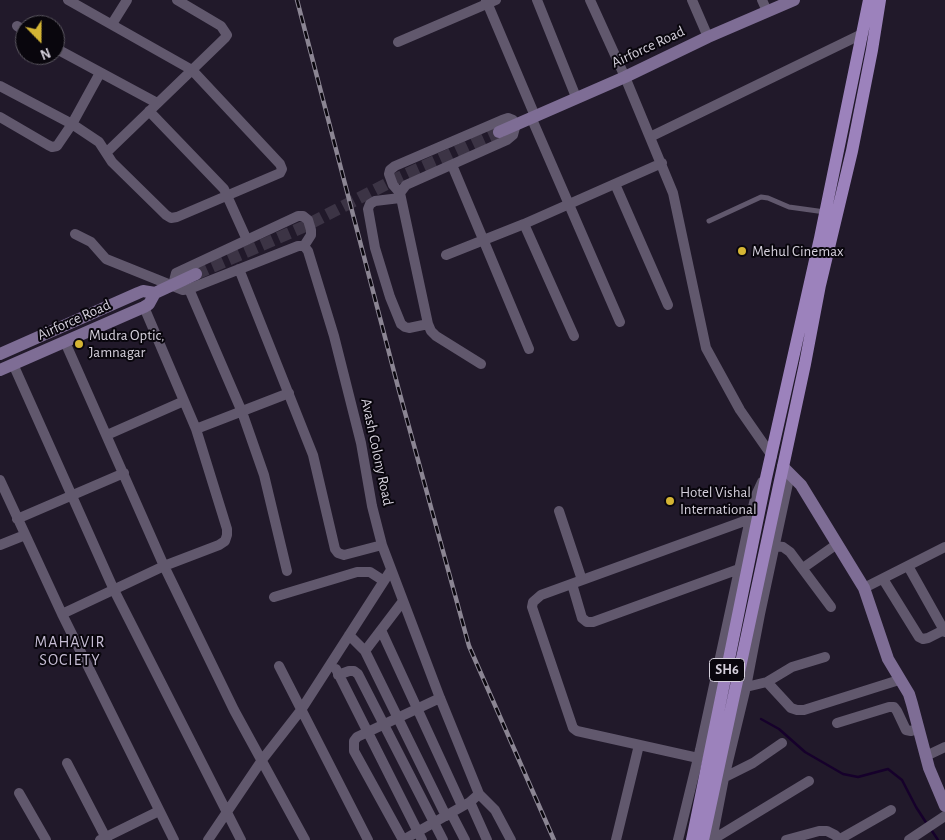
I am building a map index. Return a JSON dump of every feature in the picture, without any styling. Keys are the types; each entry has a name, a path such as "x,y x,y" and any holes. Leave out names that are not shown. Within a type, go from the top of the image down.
{"main road":[{"name":"Airforce Road","path":"499,132 625,77 708,37 765,6 794,0"},
{"name":"SH6","path":"692,840 766,478 826,212 869,0"},
{"name":"SH6","path":"703,840 776,500 786,470 820,285 852,151 880,0"},
{"name":"Airforce Road","path":"0,354 138,293 143,291 155,293 196,274"},
{"name":"Airforce Road","path":"0,370 144,307 149,304 155,293"},
{"path":"786,470 801,485 864,588 888,659 909,694 932,777 945,806"}],"street":[{"path":"0,86 72,124 99,142 112,162 171,218 276,176 282,169 280,164 192,70 68,0"},
{"path":"112,24 127,0"},
{"path":"107,152 227,35 221,26 178,0"},
{"path":"537,0 576,97"},
{"path":"590,0 662,163 675,202 703,341 740,410 772,456"},
{"path":"692,0 708,37"},
{"path":"398,42 490,1 533,116 620,322"},
{"path":"650,137 862,34"},
{"path":"65,54 157,103"},
{"path":"0,117 52,147 57,146 72,124 100,73"},
{"path":"149,111 219,183 227,195 247,240"},
{"path":"428,324 410,328 402,324 390,298 375,248 368,209 370,204 400,195 406,185 507,140 513,136 516,124 513,120 508,118 502,120 395,166 390,170 389,174 393,185 400,195 428,324 436,336 481,364"},
{"path":"446,255 524,224 662,163"},
{"path":"452,165 482,241 529,349"},
{"path":"615,184 668,305"},
{"path":"75,234 91,242 106,259 183,290 298,246 304,246 311,235 308,220 303,216 298,216 176,273 173,285"},
{"path":"524,224 574,336"},
{"name":"Avash Colony Road","path":"304,246 308,251 334,336 361,443 372,506 382,545 479,794"},
{"path":"239,269 316,464 335,549 338,554 344,554 382,545"},
{"path":"189,289 242,412 266,482 287,571"},
{"path":"62,614 164,566 219,545 225,541 227,536 227,529 196,429 144,307"},
{"path":"65,342 164,566 234,710 305,840"},
{"path":"13,364 114,590 241,840"},
{"path":"196,429 289,393"},
{"path":"107,435 184,401"},
{"path":"712,840 724,778 746,687 774,546 786,470"},
{"path":"17,519 124,473"},
{"path":"678,840 698,758 750,519 758,490 766,478"},
{"path":"1,487 174,840"},
{"path":"558,511 582,580"},
{"path":"698,758 577,731 572,728 532,607 533,602 536,598 582,580 750,519"},
{"path":"0,546 24,534"},
{"path":"803,568 837,544"},
{"path":"774,546 787,549 831,607"},
{"path":"864,588 945,547"},
{"path":"883,579 919,637 923,639 928,638 945,631 908,566"},
{"path":"572,584 582,618 587,622 593,622 739,569"},
{"path":"208,840 262,760 302,710 391,570"},
{"path":"274,597 357,572 370,572 384,581"},
{"path":"366,651 403,601"},
{"path":"381,630 417,708 466,804 487,840"},
{"path":"350,635 366,651 449,814 465,840"},
{"path":"746,687 767,682 792,667 825,657"},
{"path":"332,662 420,836"},
{"path":"279,666 368,840"},
{"path":"338,674 349,671 354,671 358,674 443,840"},
{"path":"767,682 791,708 804,710 899,680"},
{"path":"440,698 357,737 354,741 354,751 403,840 420,836 433,823 466,804 479,794 495,810 511,840"},
{"path":"837,723 894,707 906,730 911,731 919,728"},
{"path":"690,788 724,778 753,763 782,743"},
{"path":"616,840 639,745"},
{"path":"926,756 945,746"},
{"path":"67,763 104,839 159,811"},
{"path":"712,840 809,781"},
{"path":"19,793 46,840"},
{"path":"786,840 819,831 836,835 840,840 891,810"},
{"path":"908,840 941,818"}],"lane":[{"path":"709,221 761,197 789,207 826,212"}],"waterway":[{"path":"761,719 779,729 805,752 843,774 858,777 888,769 902,780 927,824"},
{"path":"930,828 938,840"}],"tunnel":[{"path":"196,274 303,227 398,178 499,132"}],"railway":[{"path":"297,0 398,387 469,646 554,840"}],"place":[{"name":"Mehul Cinemax","path":"742,251"},
{"name":"Mudra Optic, Jamnagar","path":"79,344"},
{"name":"Hotel Vishal International","path":"670,501"}],"district":[{"name":"MAHAVIR SOCIETY","path":"70,651"}]}
